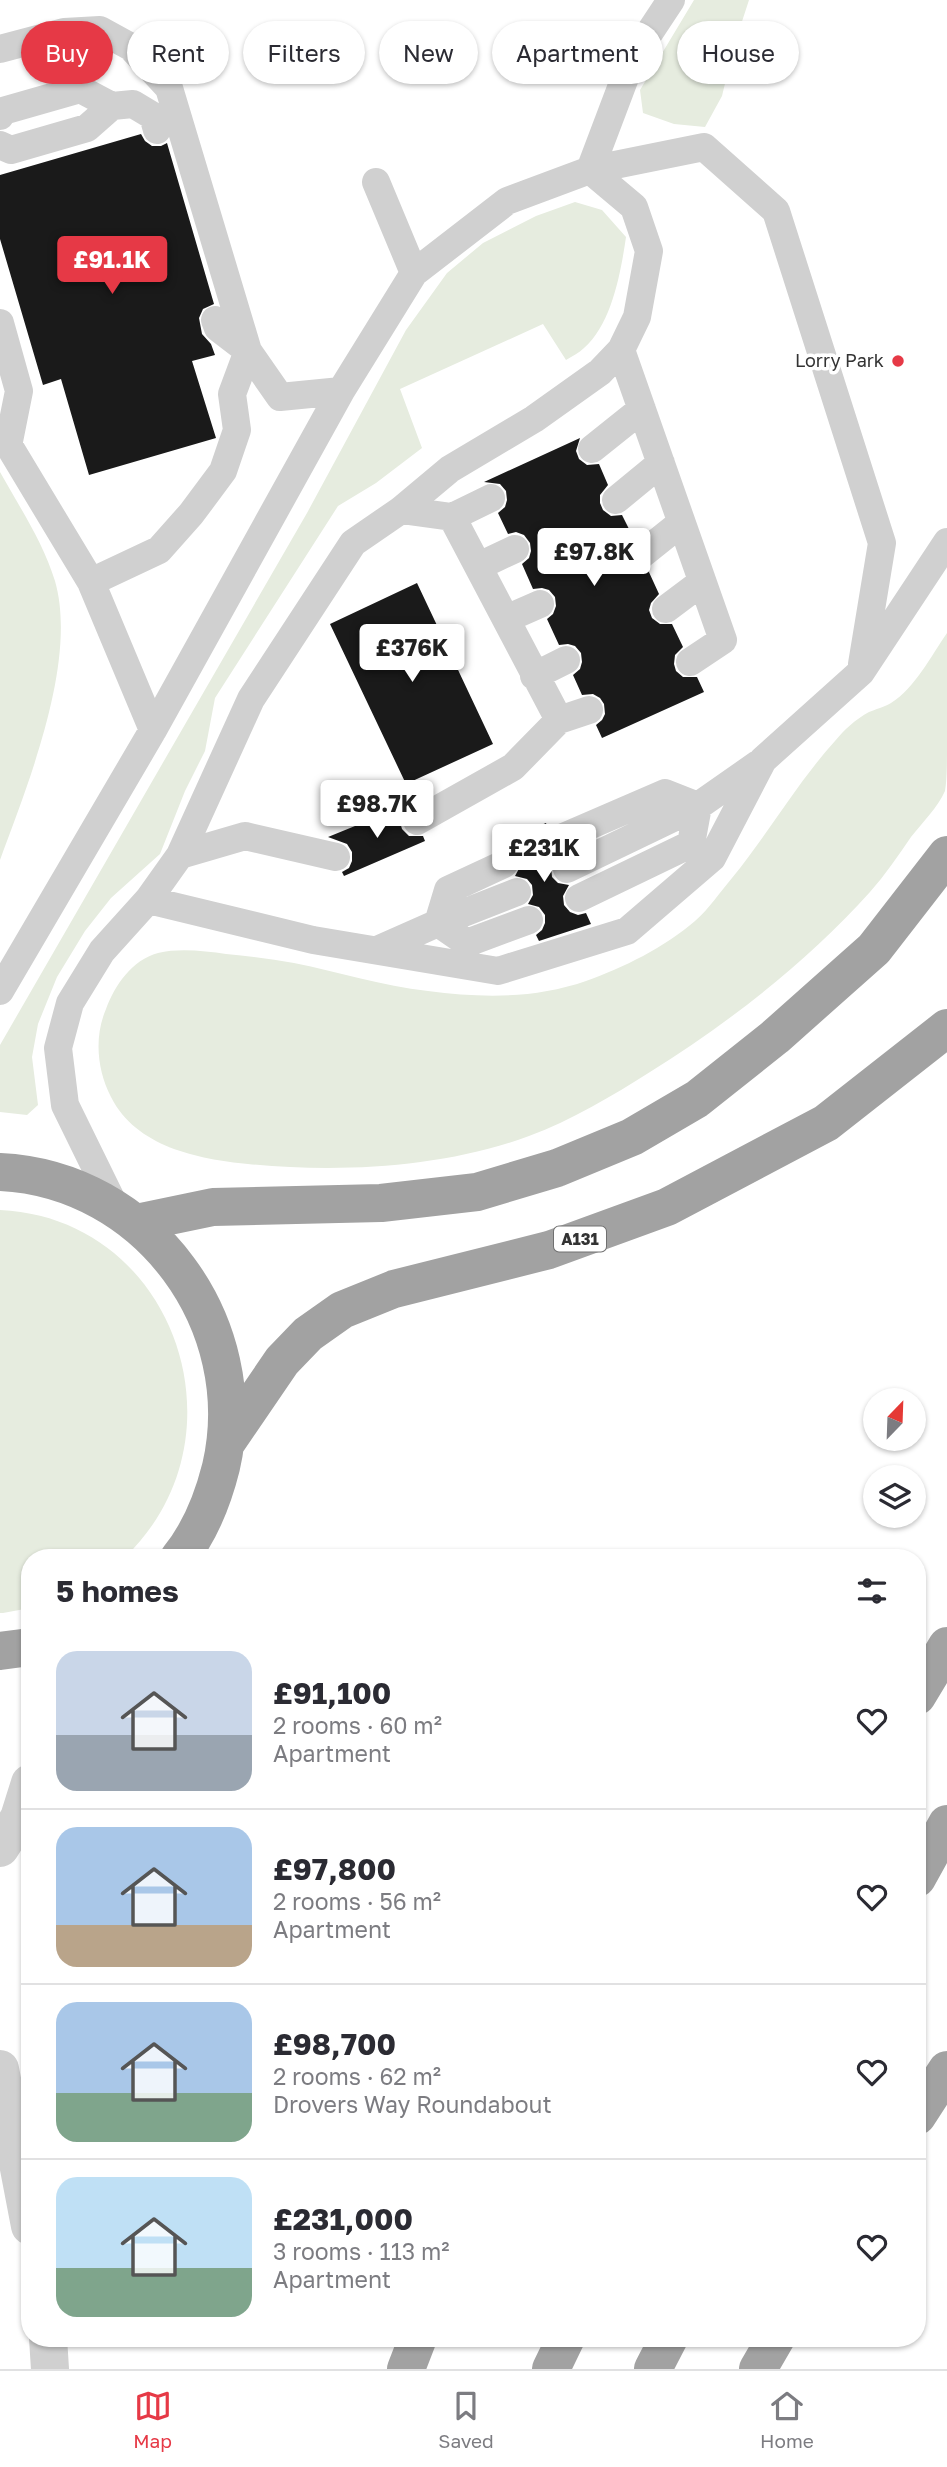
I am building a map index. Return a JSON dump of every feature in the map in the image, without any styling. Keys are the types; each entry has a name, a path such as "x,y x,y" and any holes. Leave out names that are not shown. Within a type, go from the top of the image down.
{"highway":[{"path":"126,1216 213,1207 381,1203 477,1192 556,1168 632,1137 697,1099 775,1037 874,949 947,855"},
{"name":"A131","path":"226,1443 282,1361 308,1334 342,1310 394,1289 549,1250 667,1207 826,1123 947,1028"},
{"path":"0,1172 62,1184 126,1216 176,1263 198,1296 218,1344 225,1377 226,1443 216,1488 184,1549"},
{"path":"926,1681 947,1646"},
{"path":"0,1651 21,1648"},
{"path":"926,1862 947,1824"},
{"path":"926,2102 947,2070"},
{"path":"406,2369 415,2347"},
{"path":"551,2369 562,2347"},
{"path":"653,2369 664,2347"},
{"path":"758,2369 771,2347"}],"street":[{"path":"0,1848 21,1812"},
{"path":"0,2069 21,2179"},
{"path":"48,2347 50,2369"}],"lane":[{"path":"590,170 632,59 671,0"},
{"path":"0,49 64,32 100,30 131,47 169,88 248,351 232,394 237,430 223,471 191,514 159,550 91,582"},
{"path":"0,116 3,111 80,89 112,106 133,104 153,116 157,130"},
{"path":"0,145 11,150 87,128 112,106"},
{"path":"0,991 153,730 341,391 414,273 507,201 590,170 704,147 776,211 882,543 861,672"},
{"path":"126,1216 65,1105 58,1048 70,1003 102,951 148,900 180,855 251,699 353,543 401,510 450,469 534,419 600,372 621,350 637,317 649,251 634,207 590,170"},
{"path":"376,182 414,273"},
{"path":"215,320 218,328 248,351 280,397 341,391"},
{"path":"0,323 19,391 4,439 91,582 153,730"},
{"path":"621,350 723,640 690,662"},
{"path":"592,449 642,409"},
{"path":"615,500 661,463"},
{"path":"401,510 452,517 491,498"},
{"path":"452,517 559,720"},
{"path":"641,555 681,523"},
{"path":"567,870 698,806 763,760 861,672 947,542"},
{"path":"479,566 515,549"},
{"path":"666,609 702,582"},
{"path":"506,619 540,604"},
{"path":"534,676 566,660"},
{"path":"417,821 513,767 559,720 589,710"},
{"path":"148,900 313,940 498,971 627,931 712,858 763,760"},
{"path":"554,841 666,793 698,806"},
{"path":"579,898 691,844 698,806"},
{"path":"180,855 245,836 336,857"},
{"path":"438,923 448,890 504,864"},
{"path":"377,950 517,892"},
{"path":"438,923 467,943 529,919"}],"shaded area":[{"path":"694,0 749,0 742,21 681,21"},
{"path":"677,28 677,84 725,84 722,96 705,127 674,124 643,113 640,90 644,84 663,84 663,52"},
{"path":"575,202 602,210 626,237 614,296 594,338 566,360 543,324 400,389 422,448 376,483 338,506 215,698 205,751 185,791 160,854 111,898 85,931 57,977 38,1024 32,1057 38,1105 27,1115 0,1112 0,1045 307,513 406,330 447,273 483,243 536,216"},
{"path":"0,472 30,525 55,581 60,613 60,648 47,722 0,860"},
{"path":"947,633 946,781 945,791 934,809 870,892 794,967 709,1033 591,1107 529,1136 461,1155 390,1165 318,1168 229,1162 189,1154 152,1139 136,1128 122,1114 111,1097 100,1065 102,1020 114,991 132,967 158,953 192,950 260,958 411,989 488,996 527,994 566,987 600,976 643,956 671,940 705,911 839,737 864,715 900,697 922,671"},
{"path":"0,1210 61,1222 111,1251 150,1292 175,1342 187,1397 183,1454 163,1508 131,1549 21,1549 21,1610 0,1613"}],"building":[{"path":"141,134 152,146 167,143 214,304 203,309 199,318 202,334 211,344 215,355 192,361 216,438 89,475 61,379 43,385 0,239 0,175"},
{"path":"580,438 576,451 579,459 587,465 599,464 608,485 600,495 603,510 611,516 622,515 634,539 625,550 628,565 636,571 648,570 659,594 651,603 649,610 652,618 660,624 672,624 683,647 675,655 676,671 683,677 697,677 704,692 602,738 596,725 605,714 604,704 593,694 582,695 573,675 580,669 581,653 575,646 559,645 547,619 556,606 555,597 549,590 533,589 522,564 529,558 530,543 524,535 516,532 508,534 498,513 505,507 506,491 500,484 484,482"},
{"path":"417,583 493,744 406,784 330,624"},
{"path":"409,804 402,813 402,829 409,836 423,836 425,841 344,876 342,872 349,868 352,852 347,844 328,837"},
{"path":"546,823 547,826 538,838 539,847 545,855 556,857 551,867 552,877 558,883 569,885 563,896 564,905 570,912 578,915 586,913 591,924 539,941 536,935 542,930 545,915 539,907 528,904 533,895 532,885 527,879 515,876 521,865 519,856 506,848 498,849 496,844"}],"place":[{"name":"Lorry Park","path":"898,361"}]}
